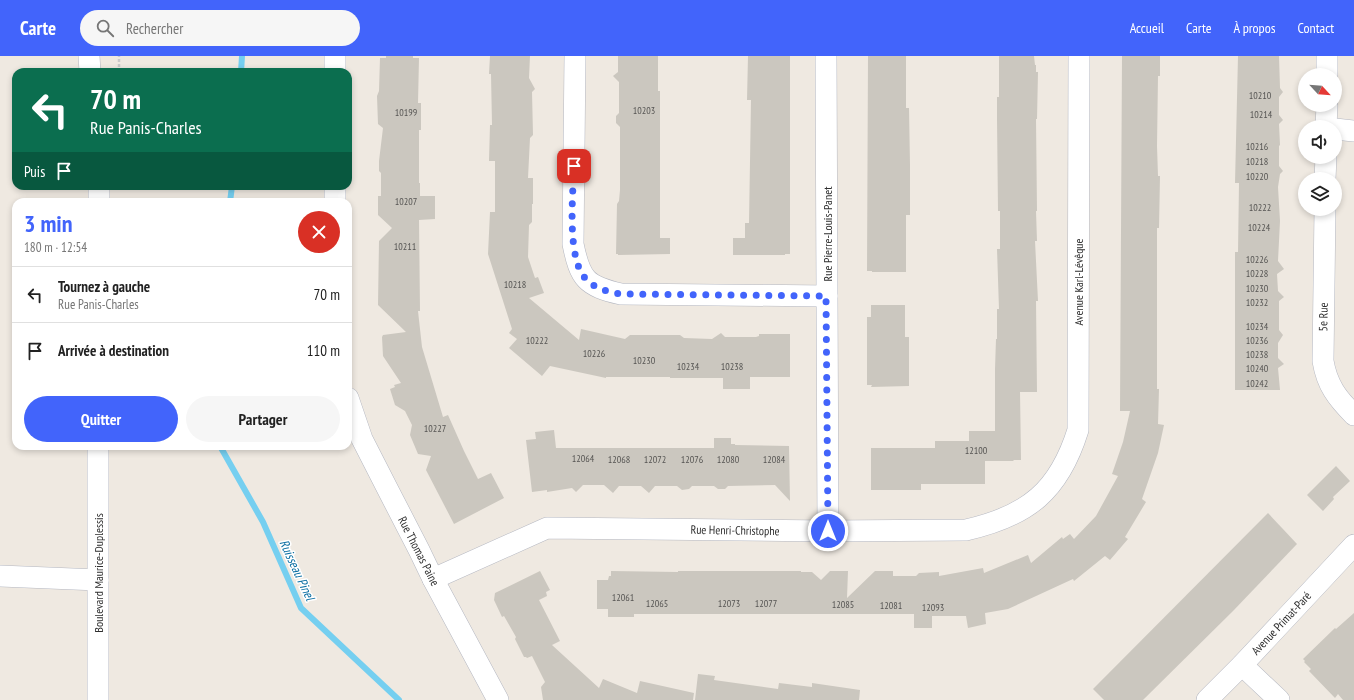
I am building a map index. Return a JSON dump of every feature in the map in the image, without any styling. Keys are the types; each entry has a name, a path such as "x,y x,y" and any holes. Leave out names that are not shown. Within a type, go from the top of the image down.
{"street":[{"path":"88,56 90,68"},
{"path":"99,68 100,56"},
{"path":"335,56 335,68"},
{"path":"575,56 573,244 577,264 586,280 602,290 621,294 826,296"},
{"name":"Rue Pierre-Louis-Panet","path":"826,56 828,531"},
{"name":"Avenue Karl-Lévêque","path":"1040,497 1053,482 1063,466 1072,450 1078,430 1079,56"},
{"path":"1327,56 1327,68"},
{"path":"1342,129 1354,130"},
{"name":"5e Rue","path":"1325,216 1323,361 1331,388 1340,401 1354,415"},
{"name":"Rue Thomas Paine","path":"352,410 362,439 433,579 498,700"},
{"name":"Boulevard Maurice-Duplessis","path":"98,450 98,700"},
{"name":"Rue Henri-Christophe","path":"433,579 547,528 828,531 966,530 986,526 1023,510 1040,497"},
{"name":"Avenue Primat-Paré","path":"1207,700 1242,665 1354,545"},
{"path":"0,576 98,580"},
{"path":"1242,665 1279,700"}],"path":[{"path":"119,56 119,68"}],"building":[{"path":"386,56 413,56 413,58 419,58 418,103 421,103 421,130 419,130 420,196 435,196 435,219 419,220 420,311 418,311 422,347 443,417 448,415 478,479 491,473 504,498 454,524 426,470 431,456 418,454 410,435 412,425 405,411 395,405 390,389 395,387 394,385 401,383 383,356 383,335 406,332 378,305 379,241 392,228 378,215 378,196 381,196 381,173 379,171 379,161 383,128 378,124 377,96 379,91 380,58 386,58"},
{"path":"490,56 530,56 529,78 535,89 532,92 533,135 530,138 528,178 533,178 533,204 532,222 529,225 528,257 535,278 538,277 544,293 529,298 579,340 581,329 625,339 630,335 680,335 684,338 712,339 721,333 725,337 756,337 759,336 759,334 790,334 790,377 750,377 750,389 723,389 723,378 606,378 550,366 542,376 509,348 517,339 509,333 512,329 488,254 490,212 495,212 495,161 489,161 490,125 492,125 491,74 489,74"},
{"path":"618,56 658,56 658,91 660,91 660,238 670,238 670,254 616,254 617,204 619,201 620,190 620,127 616,123 616,116 619,113 619,82 613,76 618,72"},
{"path":"748,56 790,56 790,254 785,255 733,255 733,238 745,238 745,223 749,223 751,100 747,100"},
{"path":"868,56 906,56 906,108 909,108 910,215 906,215 906,272 867,271"},
{"path":"999,56 1034,56 1036,72 1038,72 1036,119 1037,241 1035,241 1038,301 1036,301 1037,392 1020,392 1021,460 985,461 985,484 921,484 921,490 871,490 871,448 935,448 935,441 969,441 969,431 995,431 995,369 997,309 999,309 997,249 1000,249 997,119 997,97 999,97"},
{"path":"1122,56 1160,56 1160,76 1158,76 1157,146 1158,176 1160,176 1159,228 1157,228 1157,389 1159,389 1158,424 1164,425 1158,453 1142,499 1146,502 1125,537 1128,539 1110,560 1105,556 1074,581 1073,579 1008,609 985,613 986,624 968,628 966,616 932,616 932,628 914,628 914,614 634,614 634,617 608,617 608,609 597,609 597,580 608,580 609,576 611,576 611,571 801,571 812,572 821,580 830,571 848,571 847,598 875,571 893,571 893,576 916,576 919,573 939,572 939,576 983,568 984,573 1028,555 1031,563 1062,537 1063,539 1070,534 1074,539 1096,516 1118,476 1112,474 1123,442 1130,411 1120,411"},
{"path":"1238,56 1279,56 1280,88 1283,92 1279,97 1279,115 1283,120 1279,124 1279,166 1283,171 1280,174 1278,187 1280,221 1278,261 1284,269 1277,274 1278,291 1284,297 1279,301 1279,330 1283,335 1278,343 1278,358 1284,364 1278,368 1280,390 1235,390 1235,252 1238,252 1239,183 1235,183"},
{"path":"871,305 905,305 905,337 909,337 909,386 871,387 872,385 867,385 867,317 871,317"},
{"path":"554,430 556,448 714,448 714,438 731,438 731,444 735,445 789,446 790,501 775,485 728,486 725,489 718,489 714,486 692,486 689,489 682,490 677,486 655,486 649,493 641,486 619,486 613,493 604,485 583,485 576,492 572,488 547,492 547,490 532,492 526,440 536,439 535,432"},
{"path":"1336,466 1350,481 1333,497 1334,499 1323,511 1307,495"},
{"path":"1268,513 1297,544 1233,611 1143,700 1104,700 1093,689"},
{"path":"540,571 550,590 546,592 547,596 539,600 560,641 552,645 599,688 603,679 637,693 640,681 694,693 693,700 543,700 541,687 545,682 532,656 527,658 524,657 515,639 516,637 504,616 502,617 494,600 495,593"},
{"path":"1354,613 1354,700 1343,700 1338,694 1335,698 1309,671 1311,669 1303,659 1335,628 1336,629"},
{"path":"698,674 715,676 714,680 778,689 779,683 812,687 812,683 860,690 859,700 695,700"}],"waterway":[{"name":"Ruisseau Pinel","path":"241,68 242,56"},
{"name":"Ruisseau Pinel","path":"230,198 232,190"},
{"name":"Ruisseau Pinel","path":"222,450 263,522 301,608 399,700"}],"route":[{"path":"574,166 573,244 577,264 586,280 602,290 621,294 826,296 828,531"}]}
